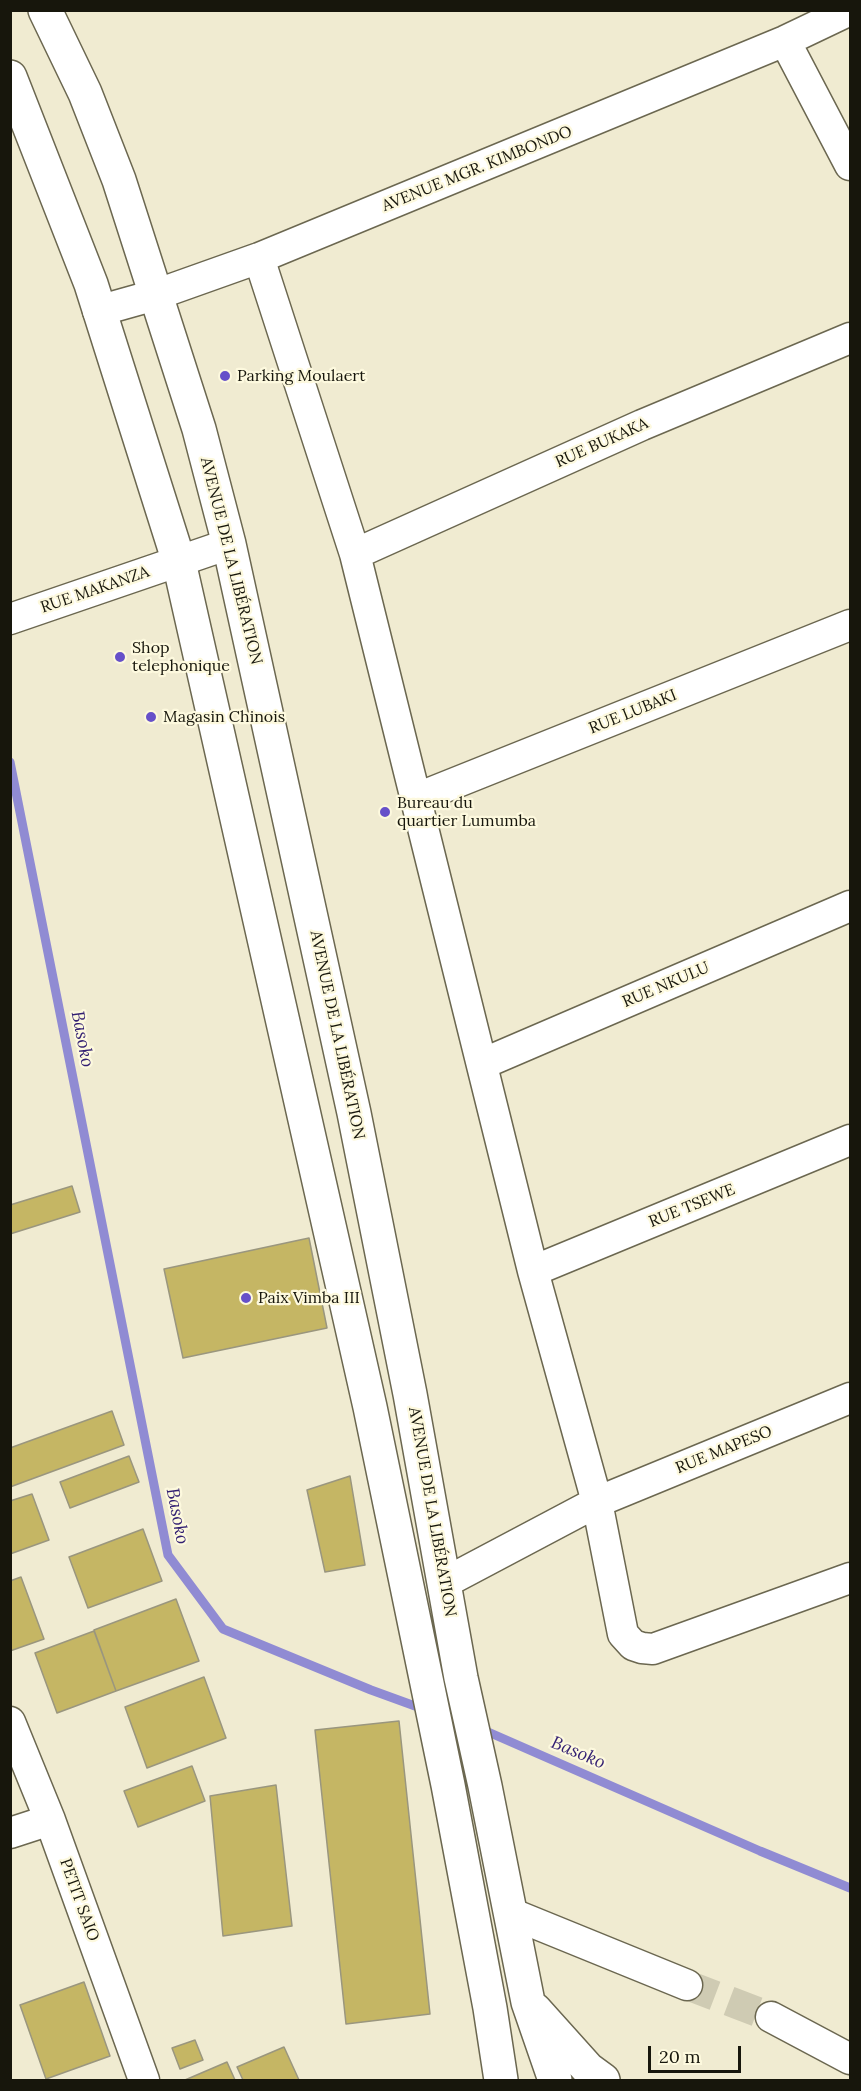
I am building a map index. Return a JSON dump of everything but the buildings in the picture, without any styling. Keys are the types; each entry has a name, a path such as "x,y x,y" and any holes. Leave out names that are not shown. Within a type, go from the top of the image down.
{"highway":[{"name":"AVENUE DE LA LIBÉRATION","path":"45,10 85,93 119,180 199,429 229,544 354,1113 410,1394 461,1678 528,2002 555,2080"},
{"path":"12,86 91,284 179,562 370,1407 447,1785 490,2008 501,2080"},
{"path":"528,2002 588,2069 603,2080"},
{"path":"481,2080 490,2008"}],"street":[{"name":"AVENUE MGR. KIMBONDO","path":"98,311 155,295 259,258 785,41 850,10"},
{"path":"785,41 850,165"},
{"path":"259,258 355,554 532,1271 597,1502 623,1634 633,1645 653,1649 850,1578"},
{"name":"RUE BUKAKA","path":"355,554 642,425 850,338"},
{"name":"RUE MAKANZA","path":"10,619 229,544"},
{"name":"RUE LUBAKI","path":"415,800 850,625"},
{"name":"RUE NKULU","path":"482,1064 850,906"},
{"name":"RUE TSEWE","path":"532,1271 850,1140"},
{"name":"RUE MAPESO","path":"444,1583 597,1502 850,1398"},
{"name":"PETIT SAIO","path":"10,1722 50,1820 135,2078"},
{"path":"10,1833 50,1820"},
{"path":"510,1913 687,1985"},
{"path":"771,2017 850,2059"}],"waterway":[{"name":"Basoko","path":"10,762 168,1555 223,1629 371,1690 426,1710"},
{"name":"Basoko","path":"479,1728 850,1888"}],"tunnel":[{"path":"687,1985 771,2017"}],"place":[{"name":"Parking Moulaert","path":"225,376"},
{"name":"Shop telephonique","path":"120,657"},
{"name":"Magasin Chinois","path":"151,717"},
{"name":"Bureau du quartier Lumumba","path":"385,812"},
{"name":"Paix Vimba III","path":"246,1298"}]}
